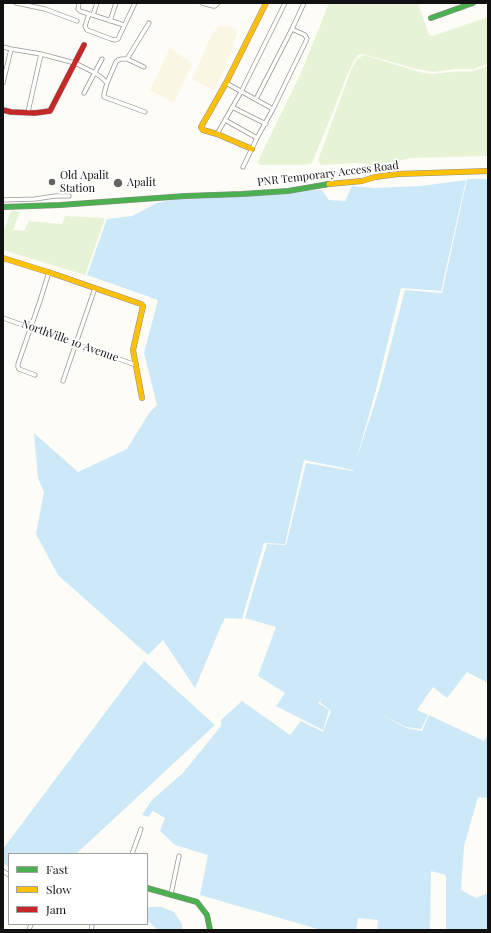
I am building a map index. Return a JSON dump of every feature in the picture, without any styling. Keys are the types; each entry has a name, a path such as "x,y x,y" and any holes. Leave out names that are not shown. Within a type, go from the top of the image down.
{"street":[{"path":"16,3 45,9 77,20"},
{"path":"79,3 78,9 80,11 124,25"},
{"path":"97,3 85,26 87,30 115,40 118,38 135,3"},
{"path":"110,21 116,3"},
{"path":"202,3 213,6 218,3"},
{"path":"252,148 203,130 201,127 226,83 266,3"},
{"path":"217,134 241,92 285,3"},
{"path":"256,99 304,3"},
{"path":"431,18 473,3"},
{"path":"127,59 149,23"},
{"path":"243,168 307,39 306,35 292,29"},
{"path":"3,110 11,112 35,113 50,111 84,45"},
{"path":"3,47 41,54 75,63 95,73 107,83"},
{"path":"3,84 11,49"},
{"path":"28,112 41,54"},
{"path":"84,93 102,59"},
{"path":"144,67 127,59 118,60 107,83 104,97 145,112"},
{"path":"226,83 273,109"},
{"path":"232,107 266,124"},
{"path":"225,120 257,138"},
{"name":"PNR Temporary Access Road","path":"3,207 288,191 325,184 362,181 375,177 398,174 488,171"},
{"path":"3,200 69,196"},
{"path":"3,258 49,272 141,304 143,306 133,350 142,398"},
{"path":"36,375 19,369 18,367 49,272"},
{"path":"63,381 94,288"},
{"name":"NorthVille 10 Avenue","path":"3,318 136,365"},
{"path":"132,853 141,828"},
{"path":"171,894 180,856"},
{"path":"148,888 197,902 207,915 210,930"}],"shaded area":[{"path":"219,26 234,28 237,32 233,48 222,75 214,89 192,79 212,34"},
{"path":"170,48 192,64 174,103 150,90"}],"green space":[{"path":"329,3 419,3 429,35 432,36 488,17 488,64 473,69 455,69 434,72 413,68 367,55 358,55 347,75 312,163 301,165 260,165 258,163 259,159 301,73"},
{"path":"364,55 419,72 432,74 473,71 488,66 488,156 411,158 390,163 379,171 368,164 357,163 322,165 319,163 318,160 351,70 357,59"},
{"path":"11,211 20,212 13,230 24,231 29,221 62,224 65,216 105,218 85,275 3,250 3,233"}],"water":[{"path":"467,179 488,179 488,683 467,672 447,698 433,687 417,710 428,715 421,729 406,727 382,715 406,728 422,731 429,715 484,741 488,734 488,798 478,797 464,846 461,890 476,898 488,893 488,930 446,930 446,875 431,871 430,930 377,930 378,920 358,918 356,930 320,930 200,895 208,855 175,845 160,831 165,818 153,811 148,817 142,815 151,801 183,773 221,726 221,720 242,701 290,735 301,721 323,732 331,711 320,702 324,697 318,703 329,710 323,730 276,706 285,693 258,676 276,627 245,618 267,544 286,545 306,463 353,470 304,460 285,544 264,543 242,619 225,618 195,688 163,640 148,655 58,575 36,534 44,492 38,478 34,433 78,472 127,449 149,413 157,405 144,353 158,300 87,275 107,219 132,216 157,203 209,193 322,190 329,200 345,201 352,186 374,188 421,186 466,180 441,291 401,288 376,390 356,461 379,390 405,290 442,293"},
{"path":"144,661 215,725 77,853 8,853 8,867 3,863 3,849"},
{"path":"148,907 162,907 174,912 182,924 183,930 158,930 148,921"}],"traffic: fast":[{"path":"431,18 473,3"},
{"path":"3,207 288,191 329,184"},
{"path":"148,888 197,902 207,915 210,930"}],"traffic: slow":[{"path":"252,149 217,134 203,130 201,127 226,83 266,3"},
{"path":"329,184 362,181 375,177 398,174 488,171"},
{"path":"3,258 54,274 141,304 143,306 133,350 142,398"}],"traffic: jam":[{"path":"3,110 11,112 35,113 50,111 84,45"}],"place":[{"name":"Old Apalit Station","path":"52,182"},
{"name":"Apalit","path":"118,183"}]}
